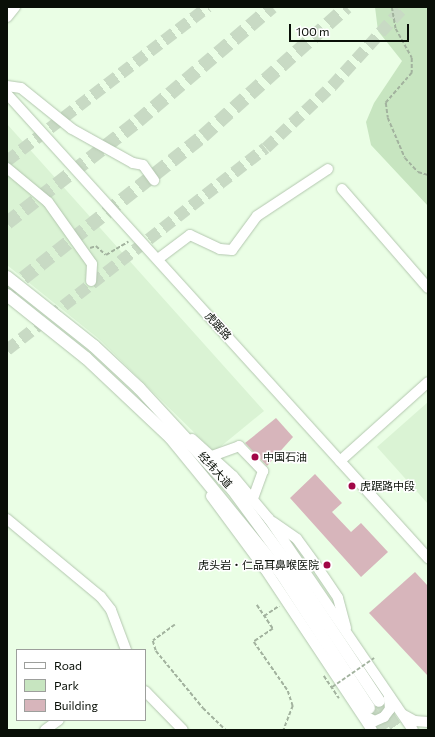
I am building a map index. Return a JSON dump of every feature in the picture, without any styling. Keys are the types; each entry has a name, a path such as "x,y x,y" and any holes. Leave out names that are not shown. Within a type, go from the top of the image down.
{"main road":[{"name":"经纬大道","path":"7,277 94,346 172,422 252,514 374,704"},
{"name":"经纬大道","path":"7,295 86,358 171,438 281,573 374,704"}],"street":[{"path":"7,17 15,7"},
{"path":"7,86 21,88 72,129 133,163 143,165 154,180"},
{"name":"虎踞路","path":"7,94 428,558"},
{"path":"7,168 48,202 92,264 91,281"},
{"path":"158,259 190,235 220,249 232,250 257,216 328,169"},
{"path":"342,190 428,288"},
{"path":"340,461 428,382"},
{"path":"172,422 212,456 253,499 269,519 347,634 374,704 372,730"},
{"path":"212,456 239,446 263,471 253,499"},
{"path":"7,519 101,596 110,610 126,649"},
{"path":"146,692 182,730"},
{"path":"374,704 401,713 415,721 428,722"},
{"path":"365,730 374,704"},
{"path":"401,713 412,730"},
{"path":"45,730 58,721"}],"path":[{"path":"392,7 396,29 412,58 412,73 386,103 388,118 405,158 418,172 428,175"},
{"path":"83,251 96,246 106,255 137,236"},
{"path":"257,605 273,629 254,642 288,691 293,706 284,730"},
{"path":"264,616 281,605"},
{"path":"175,626 153,641 156,651 203,708 226,730"},
{"path":"332,687 374,658"},
{"path":"324,676 339,698"}],"shaded area":[{"path":"7,124 264,411 214,452 99,339 7,265"},
{"path":"428,402 428,504 377,447"}],"green space":[{"path":"375,7 428,7 428,206 371,145 366,122 374,103 402,61 378,31"}],"building":[{"path":"276,418 293,437 267,466 245,443"},
{"path":"315,474 342,503 332,512 351,532 361,523 388,552 361,577 290,498"},
{"path":"415,572 428,586 428,676 369,613"}],"tunnel":[{"path":"7,161 208,7"},
{"path":"7,223 138,121 272,7"},
{"path":"7,291 203,136 347,7"},
{"path":"7,350 266,148 332,86 404,7"},
{"path":"379,701 398,730"},
{"path":"369,708 385,730"}],"place":[{"name":"中国石油","path":"255,457"},
{"name":"虎踞路中段","path":"352,486"},
{"name":"虎头岩‧仁品耳鼻喉医院","path":"327,565"}]}
